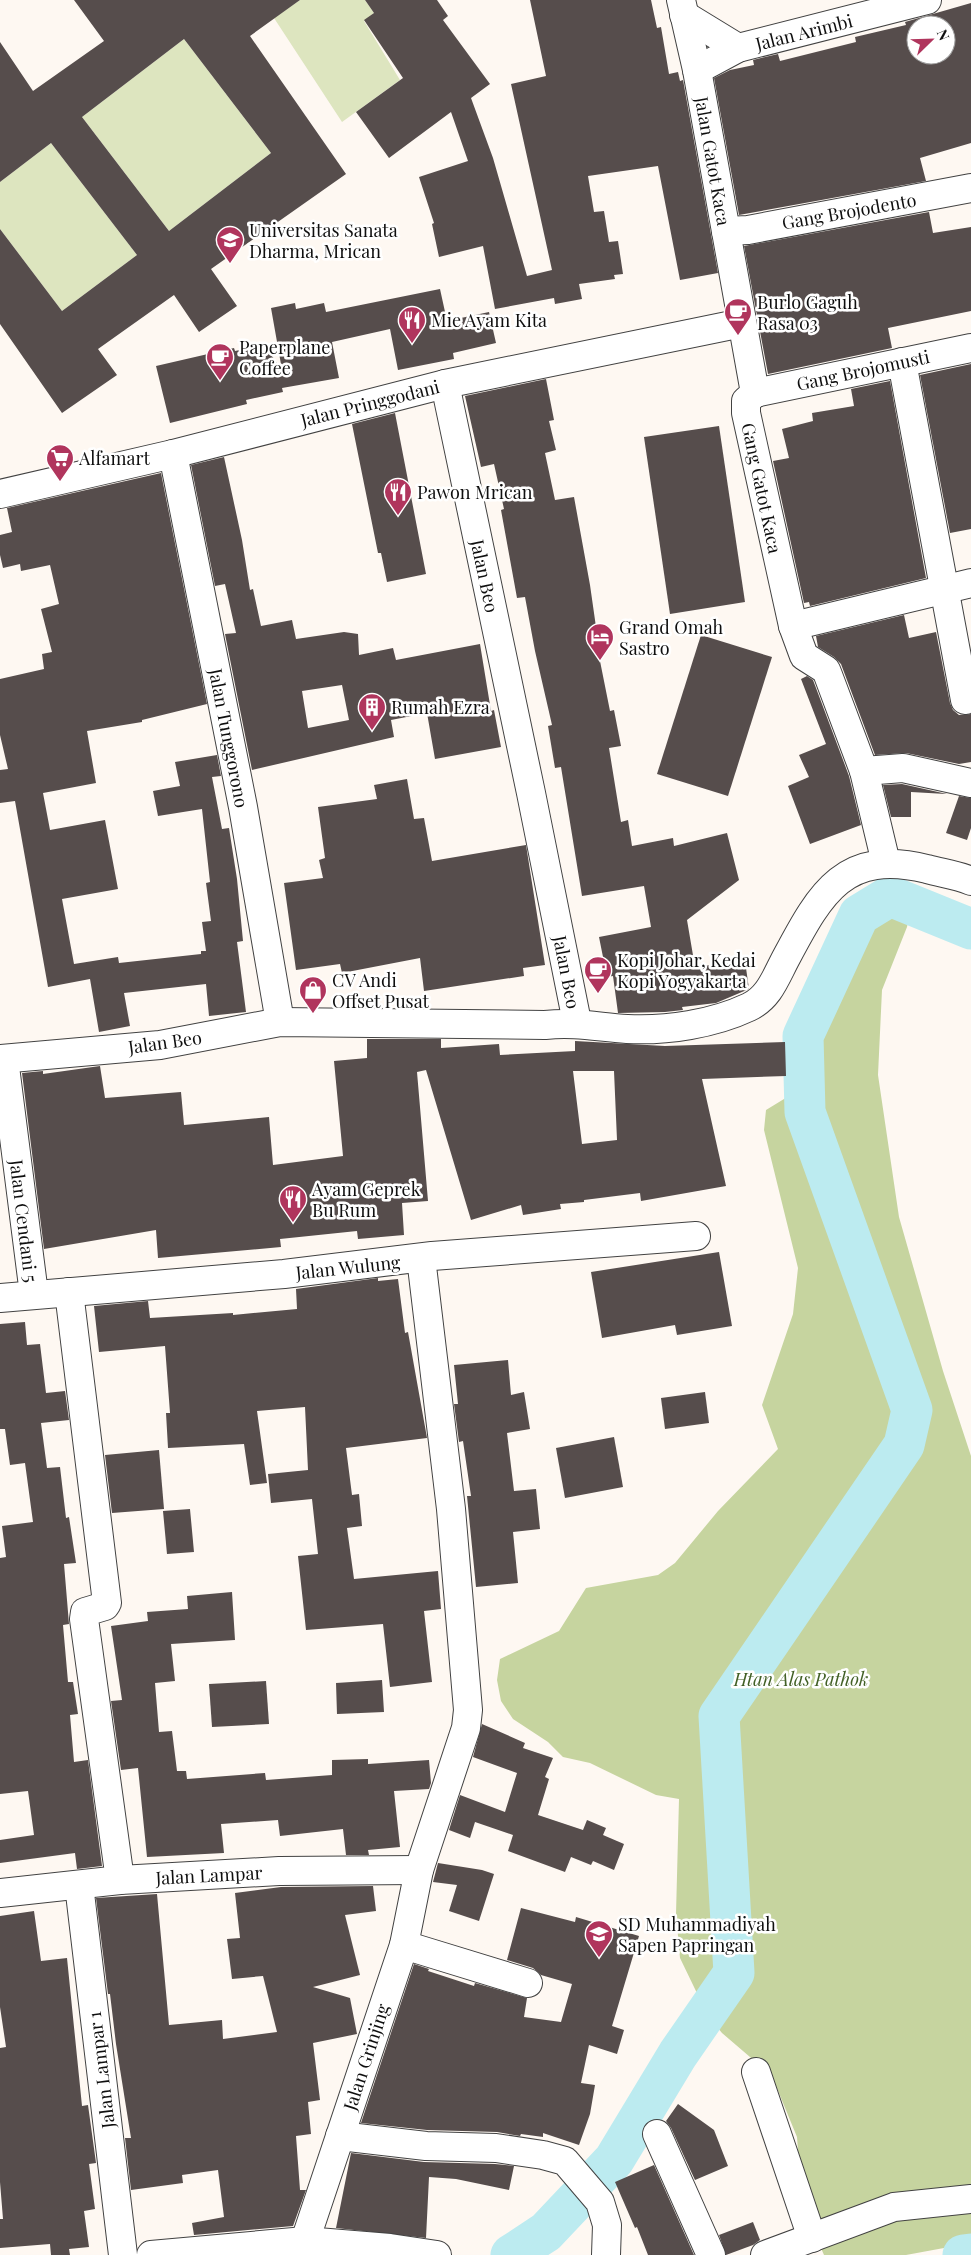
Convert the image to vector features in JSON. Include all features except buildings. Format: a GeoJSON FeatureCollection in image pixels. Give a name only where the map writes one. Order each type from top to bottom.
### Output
{"type":"FeatureCollection","features":[{"type":"Feature","properties":{"kind":"street","name":"Jalan Arimbi"},"geometry":{"type":"LineString","coordinates":[[697,70],[738,48],[928,0]]}},
{"type":"Feature","properties":{"kind":"street","name":"Jalan Arimbi"},"geometry":{"type":"LineString","coordinates":[[682,8],[738,48]]}},
{"type":"Feature","properties":{"kind":"street","name":"Jalan Gatot Kaca"},"geometry":{"type":"LineString","coordinates":[[682,8],[697,70],[742,323]]}},
{"type":"Feature","properties":{"kind":"street","name":"Gang Brojodento"},"geometry":{"type":"LineString","coordinates":[[726,231],[757,228],[971,188]]}},
{"type":"Feature","properties":{"kind":"street","name":"Jalan Pringgodani"},"geometry":{"type":"LineString","coordinates":[[0,494],[173,454],[445,384],[742,323]]}},
{"type":"Feature","properties":{"kind":"street","name":"Gang Gatot Kaca"},"geometry":{"type":"LineString","coordinates":[[742,323],[754,393],[746,401],[746,413],[793,626],[804,656],[826,670],[828,675],[864,772],[886,863]]}},
{"type":"Feature","properties":{"kind":"street","name":"Gang Brojomusti"},"geometry":{"type":"LineString","coordinates":[[754,393],[971,348]]}},
{"type":"Feature","properties":{"kind":"street"},"geometry":{"type":"LineString","coordinates":[[902,362],[965,700]]}},
{"type":"Feature","properties":{"kind":"street","name":"Jalan Beo"},"geometry":{"type":"LineString","coordinates":[[2,1059],[160,1045],[280,1022],[535,1025],[577,1022],[445,384]]}},
{"type":"Feature","properties":{"kind":"street","name":"Jalan Tunggorono"},"geometry":{"type":"LineString","coordinates":[[173,454],[243,807],[280,1022]]}},
{"type":"Feature","properties":{"kind":"street"},"geometry":{"type":"LineString","coordinates":[[793,626],[971,583]]}},
{"type":"Feature","properties":{"kind":"street"},"geometry":{"type":"LineString","coordinates":[[864,772],[903,768],[971,783]]}},
{"type":"Feature","properties":{"kind":"street"},"geometry":{"type":"LineString","coordinates":[[577,1022],[627,1029],[668,1028],[724,1016],[763,999],[768,994],[821,897],[850,873],[886,863],[903,864],[971,881]]}},
{"type":"Feature","properties":{"kind":"street","name":"Jalan Cendani 5"},"geometry":{"type":"LineString","coordinates":[[2,1059],[34,1294]]}},
{"type":"Feature","properties":{"kind":"street","name":"Jalan Wulung"},"geometry":{"type":"LineString","coordinates":[[0,1298],[284,1274],[421,1258],[696,1236]]}},
{"type":"Feature","properties":{"kind":"street","name":"Jalan Grinjing"},"geometry":{"type":"LineString","coordinates":[[305,2241],[404,1945],[419,1870],[466,1728],[468,1710],[451,1509],[421,1258]]}},
{"type":"Feature","properties":{"kind":"street"},"geometry":{"type":"LineString","coordinates":[[69,1292],[107,1604],[85,1612],[84,1619],[120,1880]]}},
{"type":"Feature","properties":{"kind":"street","name":"Jalan Lampar"},"geometry":{"type":"LineString","coordinates":[[0,1893],[79,1886],[120,1880],[279,1871],[419,1870]]}},
{"type":"Feature","properties":{"kind":"street","name":"Jalan Lampar 1"},"geometry":{"type":"LineString","coordinates":[[79,1886],[123,2255]]}},
{"type":"Feature","properties":{"kind":"street"},"geometry":{"type":"LineString","coordinates":[[404,1945],[528,1983]]}},
{"type":"Feature","properties":{"kind":"street"},"geometry":{"type":"LineString","coordinates":[[756,2072],[812,2238]]}},
{"type":"Feature","properties":{"kind":"street"},"geometry":{"type":"LineString","coordinates":[[657,2134],[711,2255]]}},
{"type":"Feature","properties":{"kind":"street"},"geometry":{"type":"LineString","coordinates":[[340,2136],[426,2146],[496,2148],[543,2155],[565,2161],[600,2202],[606,2225],[606,2255]]}},
{"type":"Feature","properties":{"kind":"street"},"geometry":{"type":"LineString","coordinates":[[765,2255],[894,2207],[971,2199]]}},
{"type":"Feature","properties":{"kind":"street"},"geometry":{"type":"LineString","coordinates":[[151,2255],[305,2241],[390,2248],[437,2255]]}},
{"type":"Feature","properties":{"kind":"green space"},"geometry":{"type":"Polygon","coordinates":[[[300,0],[365,0],[374,13],[364,21],[400,80],[342,122],[274,18],[300,0]]]}},
{"type":"Feature","properties":{"kind":"green space"},"geometry":{"type":"Polygon","coordinates":[[[184,39],[271,153],[169,231],[82,117],[184,39]]]}},
{"type":"Feature","properties":{"kind":"green space"},"geometry":{"type":"Polygon","coordinates":[[[51,143],[137,255],[62,311],[0,229],[0,182],[51,143]]]}},
{"type":"Feature","properties":{"kind":"green space","name":"Htan Alas Pathok"},"geometry":{"type":"Polygon","coordinates":[[[907,881],[911,905],[907,927],[882,990],[878,1075],[899,1217],[943,1371],[971,1456],[971,2243],[906,2255],[824,2255],[802,2205],[797,2137],[772,2076],[722,2033],[708,2016],[680,1958],[676,1914],[679,1799],[656,1795],[590,1763],[563,1757],[548,1742],[513,1719],[501,1701],[497,1680],[500,1659],[559,1631],[586,1588],[658,1575],[675,1563],[718,1511],[778,1449],[762,1405],[793,1314],[798,1268],[764,1130],[766,1110],[784,1099],[798,1084],[807,1014],[868,895],[886,882],[907,881]]]}},
{"type":"Feature","properties":{"kind":"waterway"},"geometry":{"type":"LineString","coordinates":[[511,2255],[546,2232],[614,2160],[678,2054],[734,1973],[719,1716],[904,1445],[912,1410],[805,1112],[803,1036],[859,915],[890,896],[971,929]]}},
{"type":"Feature","properties":{"kind":"waterway"},"geometry":{"type":"LineString","coordinates":[[963,2255],[971,2254]]}},
{"type":"Feature","properties":{"kind":"place","name":"Universitas Sanata Dharma, Mrican"},"geometry":{"type":"Point","coordinates":[230,264]}},
{"type":"Feature","properties":{"kind":"place","name":"Burlo Gaguh Rasa 03"},"geometry":{"type":"Point","coordinates":[738,336]}},
{"type":"Feature","properties":{"kind":"place","name":"Mie Ayam Kita"},"geometry":{"type":"Point","coordinates":[412,344]}},
{"type":"Feature","properties":{"kind":"place","name":"Paperplane Coffee"},"geometry":{"type":"Point","coordinates":[220,381]}},
{"type":"Feature","properties":{"kind":"place","name":"Alfamart"},"geometry":{"type":"Point","coordinates":[60,482]}},
{"type":"Feature","properties":{"kind":"place","name":"Pawon Mrican"},"geometry":{"type":"Point","coordinates":[398,516]}},
{"type":"Feature","properties":{"kind":"place","name":"Grand Omah Sastro"},"geometry":{"type":"Point","coordinates":[600,661]}},
{"type":"Feature","properties":{"kind":"place","name":"Rumah Ezra"},"geometry":{"type":"Point","coordinates":[372,731]}},
{"type":"Feature","properties":{"kind":"place","name":"Kopi Johar, Kedai Kopi Yogyakarta"},"geometry":{"type":"Point","coordinates":[598,994]}},
{"type":"Feature","properties":{"kind":"place","name":"CV Andi Offset Pusat"},"geometry":{"type":"Point","coordinates":[313,1014]}},
{"type":"Feature","properties":{"kind":"place","name":"Ayam Geprek Bu Rum"},"geometry":{"type":"Point","coordinates":[293,1223]}},
{"type":"Feature","properties":{"kind":"place","name":"SD Muhammadiyah Sapen Papringan"},"geometry":{"type":"Point","coordinates":[599,1958]}}]}
